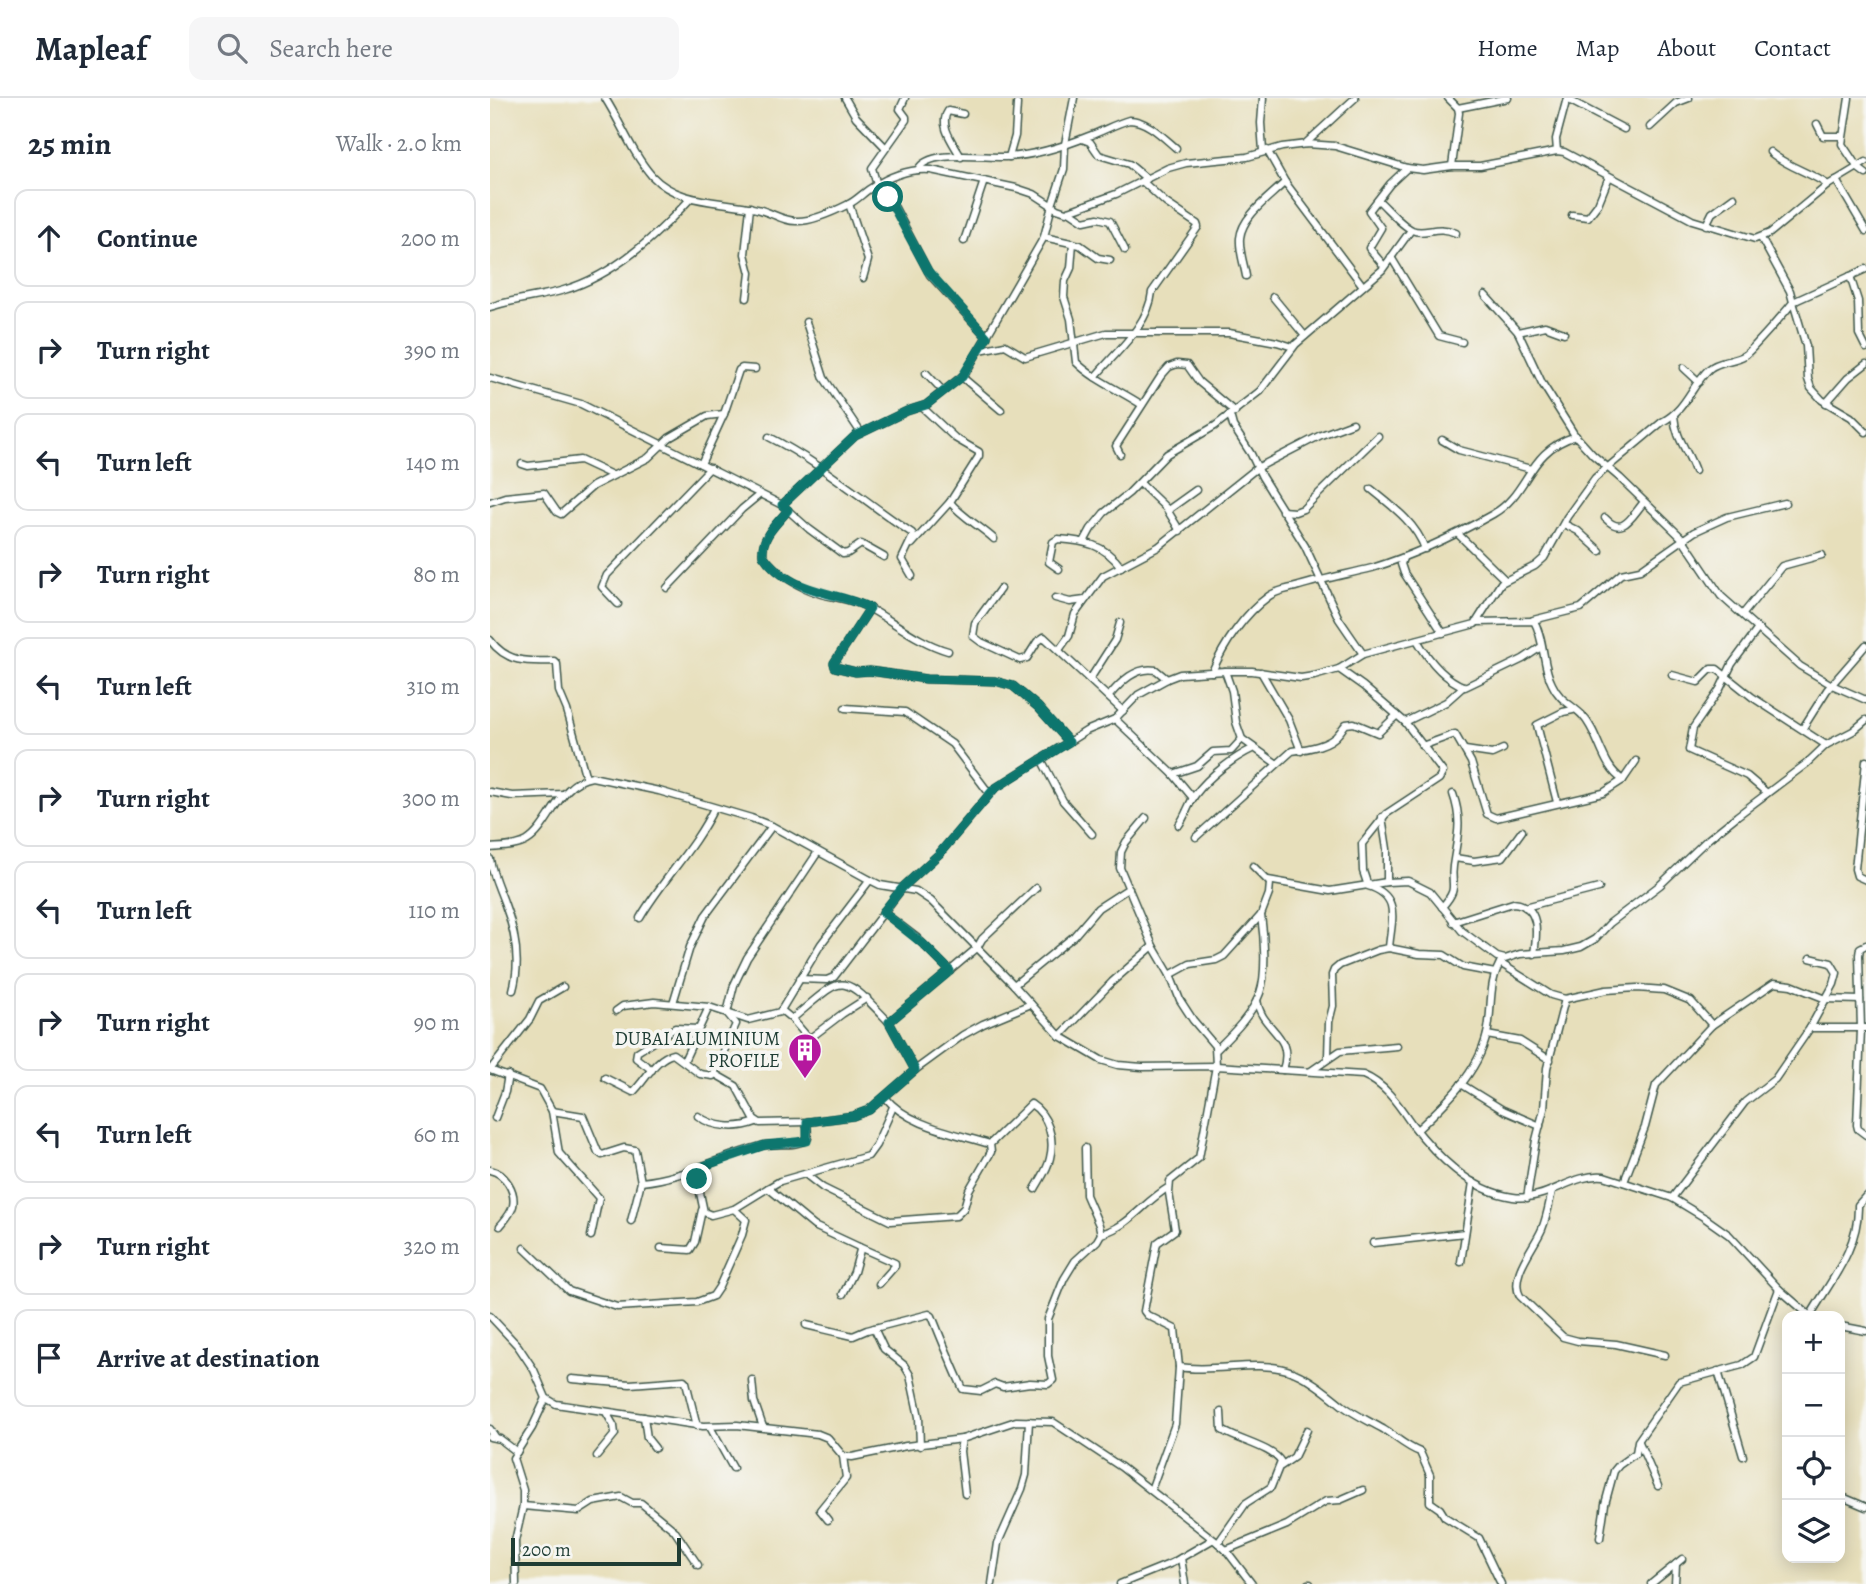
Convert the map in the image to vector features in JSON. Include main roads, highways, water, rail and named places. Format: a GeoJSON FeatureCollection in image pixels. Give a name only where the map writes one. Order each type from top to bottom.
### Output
{"type":"FeatureCollection","features":[{"type":"Feature","properties":{"kind":"place","name":"DUBAI ALUMINIUM PROFILE"},"geometry":{"type":"Point","coordinates":[805,1080]}}]}
